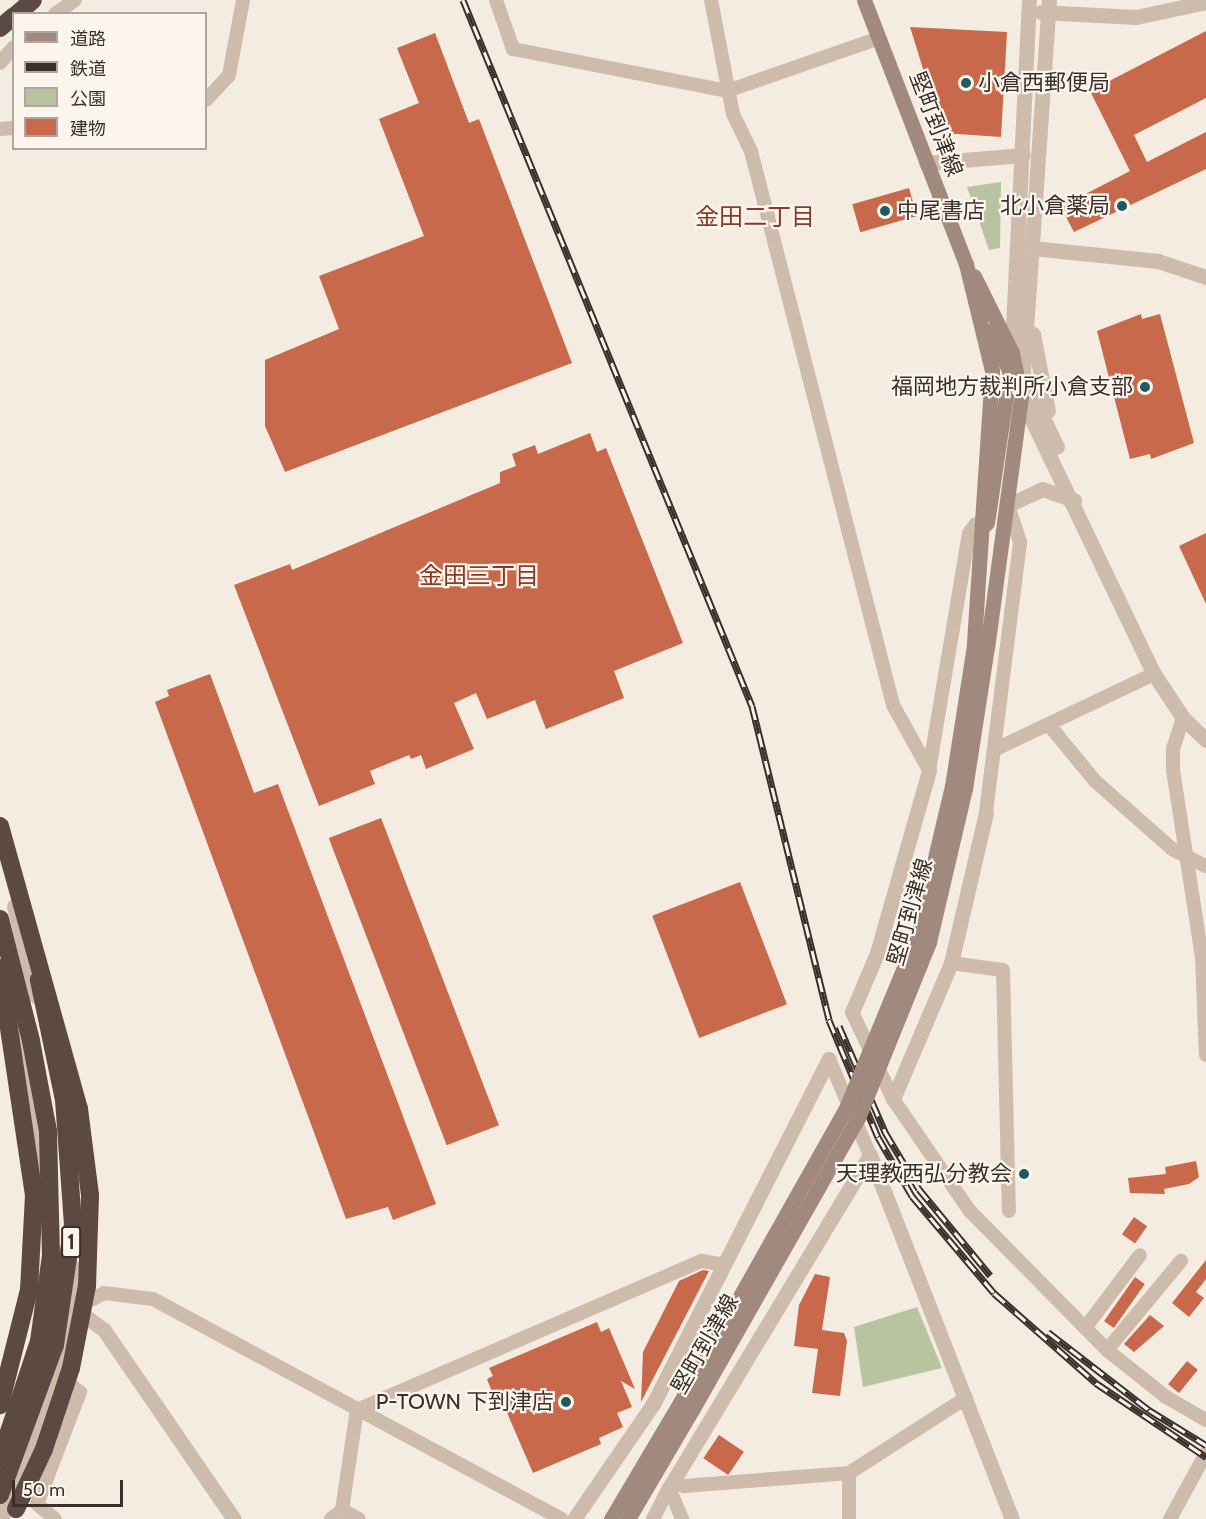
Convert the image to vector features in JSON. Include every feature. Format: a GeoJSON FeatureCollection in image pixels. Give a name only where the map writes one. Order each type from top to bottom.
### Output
{"type":"FeatureCollection","features":[{"type":"Feature","properties":{"kind":"highway"},"geometry":{"type":"LineString","coordinates":[[19,12],[33,0]]}},
{"type":"Feature","properties":{"kind":"highway"},"geometry":{"type":"LineString","coordinates":[[0,28],[12,18]]}},
{"type":"Feature","properties":{"kind":"highway","name":"1"},"geometry":{"type":"LineString","coordinates":[[0,826],[39,980],[64,1100],[73,1225],[55,1345],[0,1496]]}},
{"type":"Feature","properties":{"kind":"highway"},"geometry":{"type":"LineString","coordinates":[[0,919],[31,1041],[48,1131],[51,1256],[39,1341],[0,1459]]}},
{"type":"Feature","properties":{"kind":"highway"},"geometry":{"type":"LineString","coordinates":[[0,968],[23,1098],[34,1214],[29,1290],[0,1405]]}},
{"type":"Feature","properties":{"kind":"highway"},"geometry":{"type":"LineString","coordinates":[[9,1516],[44,1449],[71,1368],[90,1244],[79,1109],[39,980]]}},
{"type":"Feature","properties":{"kind":"main road","name":"堅町到津線"},"geometry":{"type":"LineString","coordinates":[[611,1519],[687,1405],[858,1118],[929,942],[965,789],[981,646],[986,526],[981,498],[994,391],[978,306],[966,264],[864,0]]}},
{"type":"Feature","properties":{"kind":"main road","name":"堅町到津線"},"geometry":{"type":"LineString","coordinates":[[966,264],[1008,324],[1012,353],[1028,399],[981,646]]}},
{"type":"Feature","properties":{"kind":"main road"},"geometry":{"type":"LineString","coordinates":[[978,306],[1008,324]]}},
{"type":"Feature","properties":{"kind":"main road"},"geometry":{"type":"LineString","coordinates":[[978,306],[1028,399],[1005,414]]}},
{"type":"Feature","properties":{"kind":"main road"},"geometry":{"type":"LineString","coordinates":[[986,526],[1005,414],[1016,374],[1012,353]]}},
{"type":"Feature","properties":{"kind":"main road","name":"堅町到津線"},"geometry":{"type":"LineString","coordinates":[[628,1519],[687,1405]]}},
{"type":"Feature","properties":{"kind":"street"},"geometry":{"type":"LineString","coordinates":[[58,12],[75,0]]}},
{"type":"Feature","properties":{"kind":"street"},"geometry":{"type":"LineString","coordinates":[[207,99],[229,75],[243,0]]}},
{"type":"Feature","properties":{"kind":"street"},"geometry":{"type":"LineString","coordinates":[[496,0],[513,49],[727,90],[879,38]]}},
{"type":"Feature","properties":{"kind":"street"},"geometry":{"type":"LineString","coordinates":[[711,0],[727,90],[751,151],[893,705],[929,770]]}},
{"type":"Feature","properties":{"kind":"street"},"geometry":{"type":"LineString","coordinates":[[1008,324],[1023,155],[1029,6],[1049,6],[1137,17],[1206,2]]}},
{"type":"Feature","properties":{"kind":"street"},"geometry":{"type":"LineString","coordinates":[[1016,374],[1029,294],[1049,6]]}},
{"type":"Feature","properties":{"kind":"street"},"geometry":{"type":"LineString","coordinates":[[0,63],[12,50]]}},
{"type":"Feature","properties":{"kind":"street"},"geometry":{"type":"LineString","coordinates":[[926,163],[1023,155]]}},
{"type":"Feature","properties":{"kind":"street"},"geometry":{"type":"LineString","coordinates":[[1032,248],[1158,261],[1206,277]]}},
{"type":"Feature","properties":{"kind":"street"},"geometry":{"type":"LineString","coordinates":[[1008,324],[1029,294]]}},
{"type":"Feature","properties":{"kind":"street"},"geometry":{"type":"LineString","coordinates":[[1029,294],[1036,357],[1057,447],[1074,500]]}},
{"type":"Feature","properties":{"kind":"street"},"geometry":{"type":"LineString","coordinates":[[1028,399],[1057,447]]}},
{"type":"Feature","properties":{"kind":"street"},"geometry":{"type":"LineString","coordinates":[[1028,399],[1154,674],[1183,718],[1206,740]]}},
{"type":"Feature","properties":{"kind":"street"},"geometry":{"type":"LineString","coordinates":[[893,1099],[951,963],[986,812],[996,749],[1020,542],[1008,505],[1042,489],[1074,500]]}},
{"type":"Feature","properties":{"kind":"street"},"geometry":{"type":"LineString","coordinates":[[986,526],[976,524],[969,533],[929,770],[877,953],[852,1012],[893,1099],[969,1210],[1107,1350],[1166,1397],[1206,1420]]}},
{"type":"Feature","properties":{"kind":"street"},"geometry":{"type":"LineString","coordinates":[[996,749],[1154,674]]}},
{"type":"Feature","properties":{"kind":"street"},"geometry":{"type":"LineString","coordinates":[[1183,718],[1173,748],[1173,770],[1189,860],[1202,957],[1206,1055]]}},
{"type":"Feature","properties":{"kind":"street"},"geometry":{"type":"LineString","coordinates":[[1049,724],[1095,782],[1189,860],[1206,866]]}},
{"type":"Feature","properties":{"kind":"street"},"geometry":{"type":"LineString","coordinates":[[0,850],[43,1027],[67,1166],[74,1308],[57,1374],[9,1516]]}},
{"type":"Feature","properties":{"kind":"street"},"geometry":{"type":"LineString","coordinates":[[0,958],[26,1062],[44,1173],[41,1291],[0,1434]]}},
{"type":"Feature","properties":{"kind":"street"},"geometry":{"type":"LineString","coordinates":[[951,963],[1003,970],[1009,1210]]}},
{"type":"Feature","properties":{"kind":"street"},"geometry":{"type":"LineString","coordinates":[[829,1059],[870,1155],[1012,1519]]}},
{"type":"Feature","properties":{"kind":"street"},"geometry":{"type":"LineString","coordinates":[[574,1519],[653,1404],[829,1059]]}},
{"type":"Feature","properties":{"kind":"street"},"geometry":{"type":"LineString","coordinates":[[652,1519],[870,1155]]}},
{"type":"Feature","properties":{"kind":"street"},"geometry":{"type":"LineString","coordinates":[[1085,1328],[1140,1256]]}},
{"type":"Feature","properties":{"kind":"street"},"geometry":{"type":"LineString","coordinates":[[357,1410],[702,1261],[725,1265]]}},
{"type":"Feature","properties":{"kind":"street"},"geometry":{"type":"LineString","coordinates":[[1107,1350],[1181,1261]]}},
{"type":"Feature","properties":{"kind":"street"},"geometry":{"type":"LineString","coordinates":[[41,1291],[74,1308],[104,1330],[234,1519]]}},
{"type":"Feature","properties":{"kind":"street"},"geometry":{"type":"LineString","coordinates":[[74,1308],[104,1293],[153,1299],[562,1519]]}},
{"type":"Feature","properties":{"kind":"street"},"geometry":{"type":"LineString","coordinates":[[55,1519],[37,1504],[80,1392],[57,1374]]}},
{"type":"Feature","properties":{"kind":"street"},"geometry":{"type":"LineString","coordinates":[[671,1485],[684,1486],[849,1473],[966,1398]]}},
{"type":"Feature","properties":{"kind":"street"},"geometry":{"type":"LineString","coordinates":[[331,1519],[342,1510],[357,1410]]}},
{"type":"Feature","properties":{"kind":"street"},"geometry":{"type":"LineString","coordinates":[[1170,1519],[1206,1453]]}},
{"type":"Feature","properties":{"kind":"street"},"geometry":{"type":"LineString","coordinates":[[849,1473],[849,1519]]}},
{"type":"Feature","properties":{"kind":"street"},"geometry":{"type":"LineString","coordinates":[[671,1485],[682,1519]]}},
{"type":"Feature","properties":{"kind":"street"},"geometry":{"type":"LineString","coordinates":[[342,1510],[359,1519]]}},
{"type":"Feature","properties":{"kind":"green space"},"geometry":{"type":"Polygon","coordinates":[[[1001,182],[1000,248],[989,250],[967,187],[1001,182]]]}},
{"type":"Feature","properties":{"kind":"green space"},"geometry":{"type":"Polygon","coordinates":[[[917,1307],[942,1368],[863,1387],[854,1327],[917,1307]]]}},
{"type":"Feature","properties":{"kind":"building","name":"小倉西郵便局"},"geometry":{"type":"Polygon","coordinates":[[[910,27],[1007,32],[1001,137],[943,133],[910,27]]]}},
{"type":"Feature","properties":{"kind":"building"},"geometry":{"type":"Polygon","coordinates":[[[1206,31],[1206,98],[1134,135],[1147,162],[1206,132],[1206,169],[1074,232],[1058,202],[1069,196],[1072,201],[1130,171],[1090,91],[1206,31]]]}},
{"type":"Feature","properties":{"kind":"building"},"geometry":{"type":"Polygon","coordinates":[[[435,33],[469,123],[479,119],[572,363],[285,472],[265,426],[265,360],[339,329],[319,276],[424,236],[379,119],[419,103],[397,48],[435,33]]]}},
{"type":"Feature","properties":{"kind":"building","name":"中尾書店"},"geometry":{"type":"Polygon","coordinates":[[[909,188],[917,216],[860,232],[852,204],[909,188]]]}},
{"type":"Feature","properties":{"kind":"building","name":"福岡地方裁判所小倉支部"},"geometry":{"type":"Polygon","coordinates":[[[1141,314],[1142,319],[1160,314],[1194,443],[1151,459],[1150,454],[1130,459],[1097,331],[1141,314]]]}},
{"type":"Feature","properties":{"kind":"building"},"geometry":{"type":"Polygon","coordinates":[[[590,433],[597,452],[606,448],[683,643],[614,671],[624,698],[546,729],[535,700],[487,719],[476,693],[454,703],[474,749],[426,769],[421,755],[411,759],[409,755],[370,771],[375,784],[319,806],[234,585],[290,564],[292,570],[500,483],[500,472],[516,466],[512,454],[535,445],[538,454],[590,433]]]}},
{"type":"Feature","properties":{"kind":"building"},"geometry":{"type":"Polygon","coordinates":[[[1206,533],[1206,604],[1179,546],[1206,533]]]}},
{"type":"Feature","properties":{"kind":"building"},"geometry":{"type":"Polygon","coordinates":[[[210,674],[254,793],[278,784],[436,1204],[393,1220],[388,1207],[346,1219],[155,702],[169,696],[167,690],[210,674]]]}},
{"type":"Feature","properties":{"kind":"building"},"geometry":{"type":"Polygon","coordinates":[[[381,818],[499,1125],[447,1145],[329,838],[381,818]]]}},
{"type":"Feature","properties":{"kind":"building"},"geometry":{"type":"Polygon","coordinates":[[[740,882],[787,1004],[699,1038],[652,916],[740,882]]]}},
{"type":"Feature","properties":{"kind":"building"},"geometry":{"type":"Polygon","coordinates":[[[1196,1161],[1199,1177],[1189,1184],[1164,1189],[1165,1194],[1130,1193],[1128,1178],[1166,1174],[1165,1167],[1196,1161]]]}},
{"type":"Feature","properties":{"kind":"building"},"geometry":{"type":"Polygon","coordinates":[[[1134,1217],[1147,1226],[1135,1243],[1122,1234],[1134,1217]]]}},
{"type":"Feature","properties":{"kind":"building"},"geometry":{"type":"Polygon","coordinates":[[[1206,1260],[1206,1279],[1196,1292],[1204,1298],[1189,1317],[1172,1303],[1206,1260]]]}},
{"type":"Feature","properties":{"kind":"building"},"geometry":{"type":"Polygon","coordinates":[[[703,1270],[709,1271],[641,1402],[643,1352],[679,1281],[703,1270]]]}},
{"type":"Feature","properties":{"kind":"building"},"geometry":{"type":"Polygon","coordinates":[[[815,1274],[830,1277],[822,1330],[844,1333],[847,1341],[840,1396],[812,1393],[818,1349],[794,1346],[799,1305],[815,1274]]]}},
{"type":"Feature","properties":{"kind":"building"},"geometry":{"type":"Polygon","coordinates":[[[1135,1277],[1145,1284],[1114,1328],[1104,1321],[1135,1277]]]}},
{"type":"Feature","properties":{"kind":"building"},"geometry":{"type":"Polygon","coordinates":[[[1150,1315],[1164,1326],[1134,1352],[1124,1344],[1150,1315]]]}},
{"type":"Feature","properties":{"kind":"building","name":"P-TOWN 下到津店"},"geometry":{"type":"Polygon","coordinates":[[[597,1322],[601,1332],[609,1328],[635,1389],[621,1381],[632,1407],[617,1413],[623,1427],[599,1438],[601,1444],[533,1473],[499,1394],[494,1397],[487,1379],[493,1376],[489,1368],[597,1322]]]}},
{"type":"Feature","properties":{"kind":"building"},"geometry":{"type":"Polygon","coordinates":[[[1187,1361],[1198,1370],[1179,1393],[1168,1384],[1187,1361]]]}},
{"type":"Feature","properties":{"kind":"building"},"geometry":{"type":"Polygon","coordinates":[[[719,1435],[744,1452],[728,1475],[703,1458],[719,1435]]]}},
{"type":"Feature","properties":{"kind":"railway"},"geometry":{"type":"LineString","coordinates":[[463,0],[752,706],[829,1020],[878,1137],[912,1196],[994,1293],[1096,1383],[1206,1457]]}},
{"type":"Feature","properties":{"kind":"railway"},"geometry":{"type":"LineString","coordinates":[[839,1026],[885,1132],[919,1189],[990,1275]]}},
{"type":"Feature","properties":{"kind":"railway"},"geometry":{"type":"LineString","coordinates":[[1048,1332],[1149,1410],[1206,1445]]}},
{"type":"Feature","properties":{"kind":"place","name":"小倉西郵便局"},"geometry":{"type":"Point","coordinates":[966,83]}},
{"type":"Feature","properties":{"kind":"place","name":"北小倉薬局"},"geometry":{"type":"Point","coordinates":[1122,206]}},
{"type":"Feature","properties":{"kind":"place","name":"中尾書店"},"geometry":{"type":"Point","coordinates":[885,211]}},
{"type":"Feature","properties":{"kind":"place","name":"福岡地方裁判所小倉支部"},"geometry":{"type":"Point","coordinates":[1145,387]}},
{"type":"Feature","properties":{"kind":"place","name":"天理教西弘分教会"},"geometry":{"type":"Point","coordinates":[1024,1174]}},
{"type":"Feature","properties":{"kind":"place","name":"P-TOWN 下到津店"},"geometry":{"type":"Point","coordinates":[566,1402]}},
{"type":"Feature","properties":{"kind":"district","name":"金田二丁目"},"geometry":{"type":"Point","coordinates":[755,217]}},
{"type":"Feature","properties":{"kind":"district","name":"金田三丁目"},"geometry":{"type":"Point","coordinates":[479,576]}}]}
